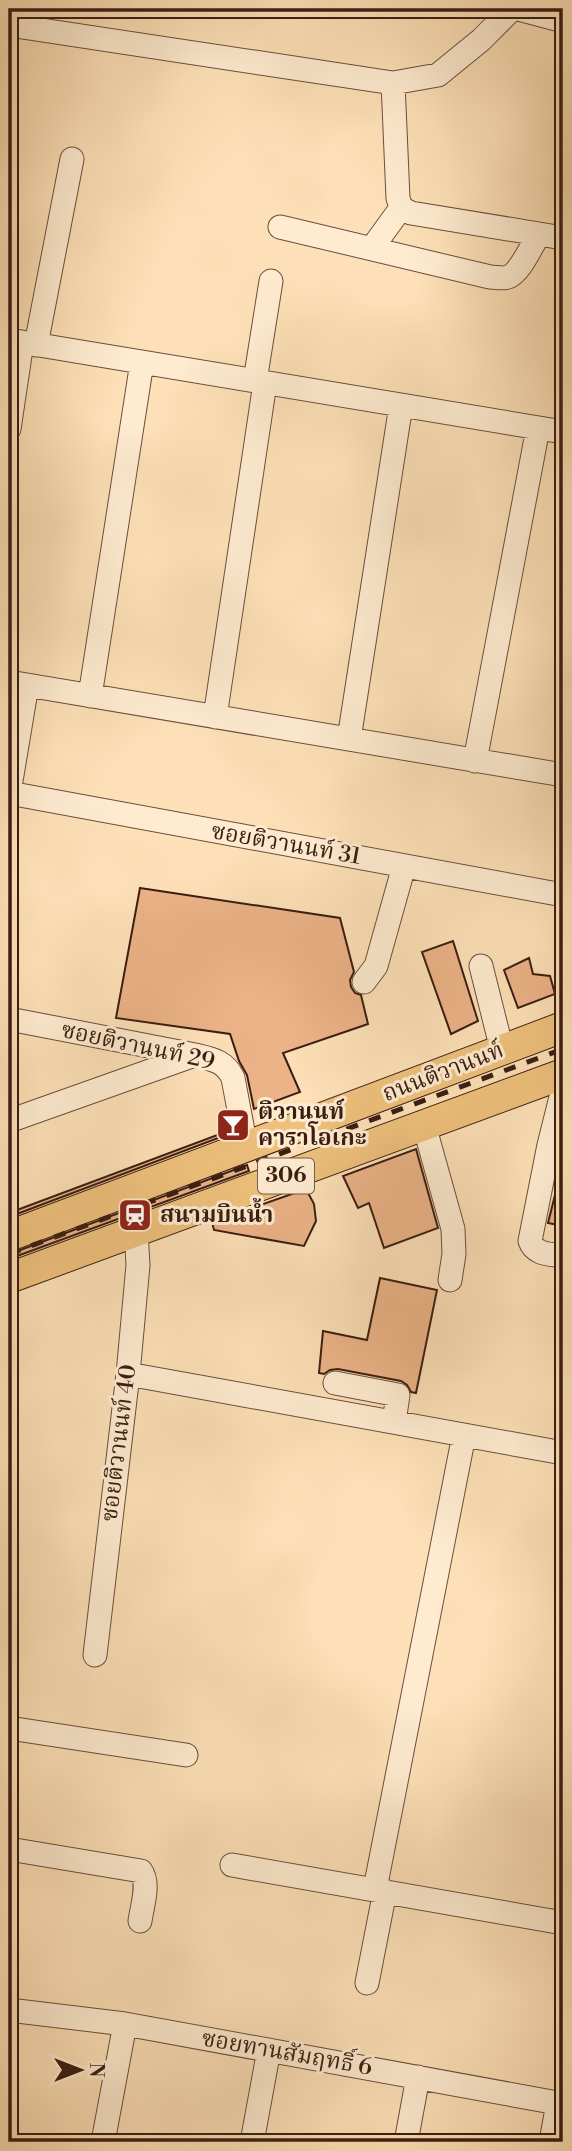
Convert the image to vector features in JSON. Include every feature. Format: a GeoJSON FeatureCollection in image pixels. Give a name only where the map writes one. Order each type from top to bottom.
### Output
{"type":"FeatureCollection","features":[{"type":"Feature","properties":{"kind":"main road","name":"ถนนติวานนท์"},"geometry":{"type":"LineString","coordinates":[[9,1236],[563,1027]]}},
{"type":"Feature","properties":{"kind":"main road","name":"ถนนติวานนท์"},"geometry":{"type":"LineString","coordinates":[[9,1278],[562,1074]]}},
{"type":"Feature","properties":{"kind":"street"},"geometry":{"type":"LineString","coordinates":[[9,25],[393,83],[438,75],[481,40],[512,9]]}},
{"type":"Feature","properties":{"kind":"street"},"geometry":{"type":"LineString","coordinates":[[518,9],[563,21]]}},
{"type":"Feature","properties":{"kind":"street"},"geometry":{"type":"LineString","coordinates":[[393,83],[398,198],[401,208],[411,213],[563,238]]}},
{"type":"Feature","properties":{"kind":"street"},"geometry":{"type":"LineString","coordinates":[[9,429],[23,342],[72,159]]}},
{"type":"Feature","properties":{"kind":"street"},"geometry":{"type":"LineString","coordinates":[[372,248],[401,208]]}},
{"type":"Feature","properties":{"kind":"street"},"geometry":{"type":"LineString","coordinates":[[280,227],[491,277],[505,278],[513,275],[538,234]]}},
{"type":"Feature","properties":{"kind":"street"},"geometry":{"type":"LineString","coordinates":[[215,717],[271,281]]}},
{"type":"Feature","properties":{"kind":"street"},"geometry":{"type":"LineString","coordinates":[[23,342],[563,432]]}},
{"type":"Feature","properties":{"kind":"street"},"geometry":{"type":"LineString","coordinates":[[90,696],[142,362]]}},
{"type":"Feature","properties":{"kind":"street"},"geometry":{"type":"LineString","coordinates":[[349,739],[401,405]]}},
{"type":"Feature","properties":{"kind":"street"},"geometry":{"type":"LineString","coordinates":[[475,761],[538,428]]}},
{"type":"Feature","properties":{"kind":"street"},"geometry":{"type":"LineString","coordinates":[[9,793],[18,684],[563,775]]}},
{"type":"Feature","properties":{"kind":"street","name":"ซอยติวานนท์ 31"},"geometry":{"type":"LineString","coordinates":[[9,793],[563,895]]}},
{"type":"Feature","properties":{"kind":"street"},"geometry":{"type":"LineString","coordinates":[[364,982],[376,966],[404,866]]}},
{"type":"Feature","properties":{"kind":"street"},"geometry":{"type":"LineString","coordinates":[[481,966],[502,1050]]}},
{"type":"Feature","properties":{"kind":"street","name":"ซอยติวานนท์ 29"},"geometry":{"type":"LineString","coordinates":[[9,1019],[221,1062],[229,1069],[233,1078],[246,1146]]}},
{"type":"Feature","properties":{"kind":"street"},"geometry":{"type":"LineString","coordinates":[[9,1121],[195,1055]]}},
{"type":"Feature","properties":{"kind":"street"},"geometry":{"type":"LineString","coordinates":[[562,1074],[562,1093],[530,1241],[532,1247],[539,1252],[563,1256]]}},
{"type":"Feature","properties":{"kind":"street"},"geometry":{"type":"LineString","coordinates":[[424,1125],[453,1228],[454,1254],[450,1280]]}},
{"type":"Feature","properties":{"kind":"street","name":"ซอยติวานนท์ 40"},"geometry":{"type":"LineString","coordinates":[[95,1655],[128,1374],[138,1265],[136,1231]]}},
{"type":"Feature","properties":{"kind":"street"},"geometry":{"type":"LineString","coordinates":[[128,1374],[563,1452]]}},
{"type":"Feature","properties":{"kind":"street"},"geometry":{"type":"LineString","coordinates":[[335,1383],[398,1395],[394,1422]]}},
{"type":"Feature","properties":{"kind":"street"},"geometry":{"type":"LineString","coordinates":[[367,1983],[380,1890],[464,1435]]}},
{"type":"Feature","properties":{"kind":"street"},"geometry":{"type":"LineString","coordinates":[[9,1728],[186,1755]]}},
{"type":"Feature","properties":{"kind":"street"},"geometry":{"type":"LineString","coordinates":[[9,1849],[141,1871],[145,1884],[140,1921]]}},
{"type":"Feature","properties":{"kind":"street"},"geometry":{"type":"LineString","coordinates":[[232,1865],[563,1923]]}},
{"type":"Feature","properties":{"kind":"street","name":"ซอยทานสัมฤทธิ์ 6"},"geometry":{"type":"LineString","coordinates":[[9,2010],[125,2024],[561,2103]]}},
{"type":"Feature","properties":{"kind":"street"},"geometry":{"type":"LineString","coordinates":[[103,2142],[125,2024]]}},
{"type":"Feature","properties":{"kind":"street"},"geometry":{"type":"LineString","coordinates":[[252,2142],[269,2050]]}},
{"type":"Feature","properties":{"kind":"street"},"geometry":{"type":"LineString","coordinates":[[406,2142],[418,2077]]}},
{"type":"Feature","properties":{"kind":"street"},"geometry":{"type":"LineString","coordinates":[[551,2142],[561,2103]]}},
{"type":"Feature","properties":{"kind":"building"},"geometry":{"type":"Polygon","coordinates":[[[140,888],[340,918],[354,972],[350,980],[351,987],[355,993],[361,995],[368,1024],[283,1053],[300,1092],[254,1109],[247,1075],[230,1034],[116,1018],[140,888]]]}},
{"type":"Feature","properties":{"kind":"building"},"geometry":{"type":"Polygon","coordinates":[[[453,941],[478,1021],[451,1034],[422,952],[453,941]]]}},
{"type":"Feature","properties":{"kind":"building"},"geometry":{"type":"Polygon","coordinates":[[[529,958],[533,974],[550,976],[555,994],[518,1008],[504,970],[529,958]]]}},
{"type":"Feature","properties":{"kind":"building"},"geometry":{"type":"Polygon","coordinates":[[[228,1131],[229,1134],[9,1217],[9,1213],[228,1131]]]}},
{"type":"Feature","properties":{"kind":"building"},"geometry":{"type":"Polygon","coordinates":[[[416,1149],[438,1228],[384,1248],[369,1203],[358,1208],[343,1176],[416,1149]]]}},
{"type":"Feature","properties":{"kind":"building"},"geometry":{"type":"Polygon","coordinates":[[[247,1165],[249,1171],[9,1259],[9,1253],[247,1165]]]}},
{"type":"Feature","properties":{"kind":"building"},"geometry":{"type":"Polygon","coordinates":[[[558,1183],[563,1184],[563,1226],[548,1223],[558,1183]]]}},
{"type":"Feature","properties":{"kind":"building"},"geometry":{"type":"Polygon","coordinates":[[[306,1189],[314,1204],[316,1221],[304,1246],[214,1230],[212,1222],[306,1189]]]}},
{"type":"Feature","properties":{"kind":"building"},"geometry":{"type":"Polygon","coordinates":[[[380,1278],[437,1290],[416,1393],[411,1392],[401,1381],[338,1369],[319,1373],[323,1331],[367,1340],[380,1278]]]}},
{"type":"Feature","properties":{"kind":"railway"},"geometry":{"type":"LineString","coordinates":[[9,1254],[563,1049]]}},
{"type":"Feature","properties":{"kind":"place","name":"ติวานนท์ คาราโอเกะ"},"geometry":{"type":"Point","coordinates":[233,1125]}},
{"type":"Feature","properties":{"kind":"place","name":"สนามบินน้ำ"},"geometry":{"type":"Point","coordinates":[135,1215]}}]}
